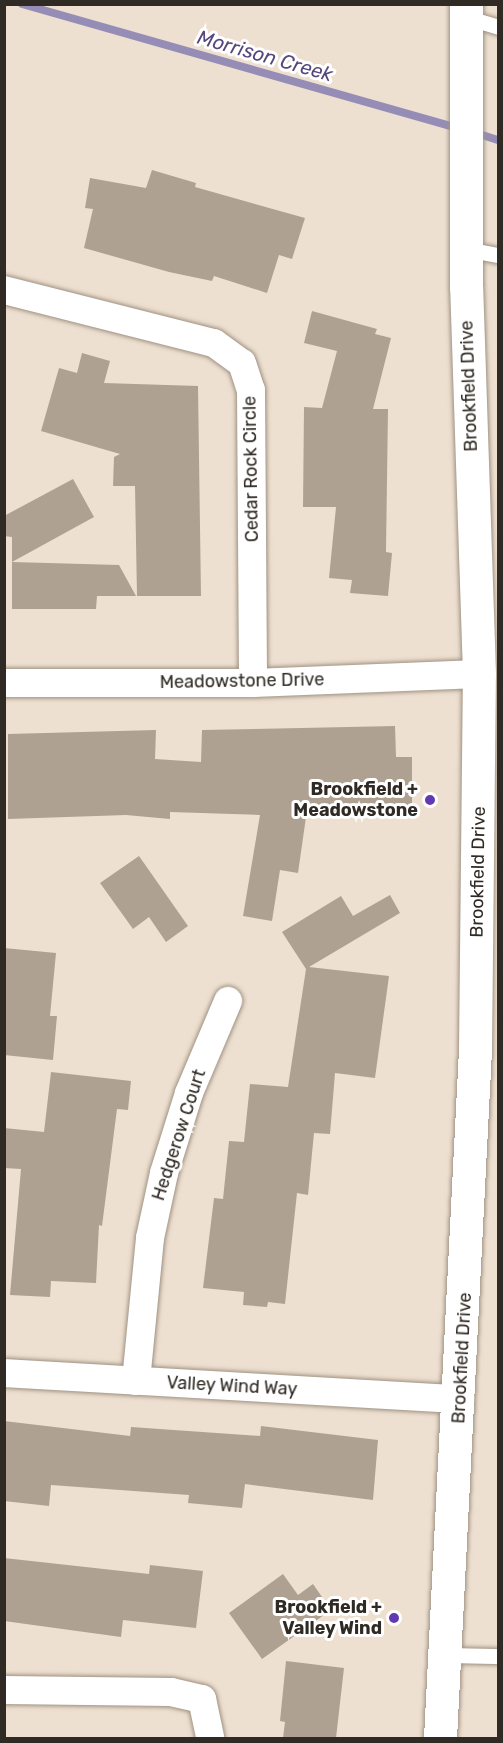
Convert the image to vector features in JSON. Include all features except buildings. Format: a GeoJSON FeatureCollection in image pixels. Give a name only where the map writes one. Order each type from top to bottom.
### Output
{"type":"FeatureCollection","features":[{"type":"Feature","properties":{"kind":"street","name":"Brookfield Drive"},"geometry":{"type":"LineString","coordinates":[[440,1738],[460,1399],[475,1060],[479,674],[467,235],[466,11]]}},
{"type":"Feature","properties":{"kind":"street","name":"Cedar Rock Circle"},"geometry":{"type":"LineString","coordinates":[[4,291],[214,343],[242,363],[251,390],[252,682]]}},
{"type":"Feature","properties":{"kind":"street","name":"Meadowstone Drive"},"geometry":{"type":"LineString","coordinates":[[4,683],[252,682],[479,674]]}},
{"type":"Feature","properties":{"kind":"street","name":"Hedgerow Court"},"geometry":{"type":"LineString","coordinates":[[136,1381],[150,1238],[164,1173],[189,1093],[228,1002]]}},
{"type":"Feature","properties":{"kind":"street","name":"Valley Wind Way"},"geometry":{"type":"LineString","coordinates":[[4,1373],[460,1399]]}},
{"type":"Feature","properties":{"kind":"street"},"geometry":{"type":"LineString","coordinates":[[4,1690],[171,1692],[202,1699],[210,1738]]}},
{"type":"Feature","properties":{"kind":"lane"},"geometry":{"type":"LineString","coordinates":[[466,11],[498,27]]}},
{"type":"Feature","properties":{"kind":"lane"},"geometry":{"type":"LineString","coordinates":[[467,235],[498,255]]}},
{"type":"Feature","properties":{"kind":"lane"},"geometry":{"type":"LineString","coordinates":[[444,1655],[498,1656]]}},
{"type":"Feature","properties":{"kind":"waterway","name":"Morrison Creek"},"geometry":{"type":"LineString","coordinates":[[22,4],[461,129]]}},
{"type":"Feature","properties":{"kind":"waterway","name":"Morrison Creek"},"geometry":{"type":"LineString","coordinates":[[473,132],[498,140]]}},
{"type":"Feature","properties":{"kind":"place","name":"Brookfield + Meadowstone"},"geometry":{"type":"Point","coordinates":[430,800]}},
{"type":"Feature","properties":{"kind":"place","name":"Brookfield + Valley Wind"},"geometry":{"type":"Point","coordinates":[394,1618]}}]}
